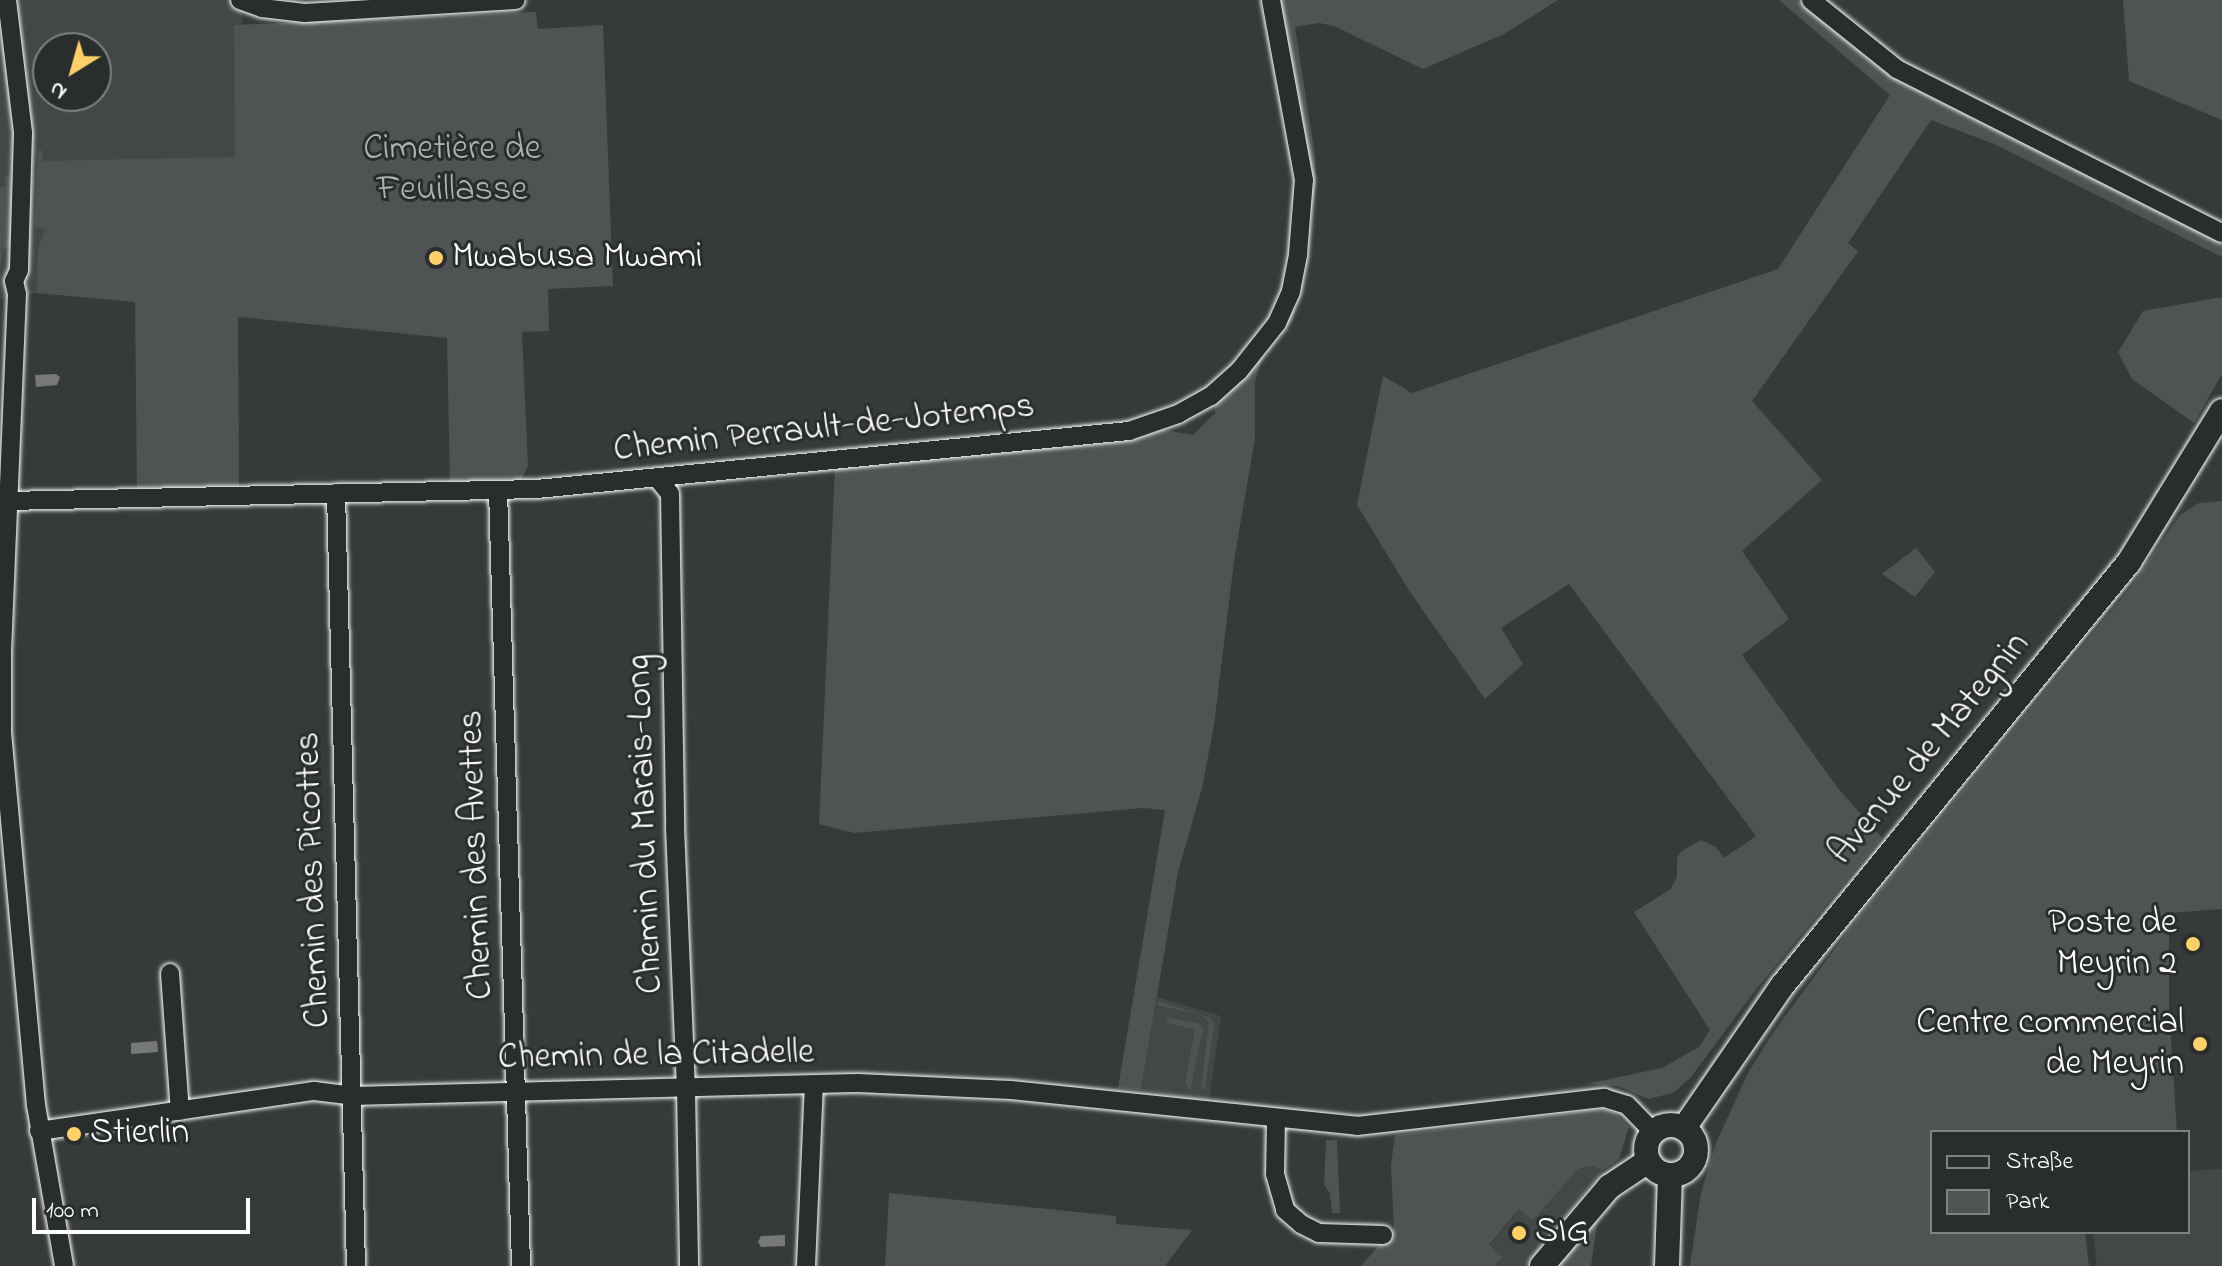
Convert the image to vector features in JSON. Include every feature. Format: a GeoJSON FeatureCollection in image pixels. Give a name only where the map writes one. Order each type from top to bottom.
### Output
{"type":"FeatureCollection","features":[{"type":"Feature","properties":{"kind":"main road","name":"Avenue de Mategnin"},"geometry":{"type":"LineString","coordinates":[[1684,1128],[1782,986],[2129,562],[2222,411]]}},
{"type":"Feature","properties":{"kind":"main road"},"geometry":{"type":"LineString","coordinates":[[1668,1124],[1684,1128],[1696,1144],[1695,1159],[1685,1171],[1670,1175],[1656,1170],[1648,1161],[1646,1143],[1653,1132],[1668,1124]]}},
{"type":"Feature","properties":{"kind":"main road"},"geometry":{"type":"LineString","coordinates":[[1542,1266],[1616,1179],[1648,1161]]}},
{"type":"Feature","properties":{"kind":"main road"},"geometry":{"type":"LineString","coordinates":[[1667,1266],[1670,1175]]}},
{"type":"Feature","properties":{"kind":"street"},"geometry":{"type":"LineString","coordinates":[[7,0],[23,117],[19,270],[7,285],[15,371],[2,732],[39,1131],[64,1266]]}},
{"type":"Feature","properties":{"kind":"street"},"geometry":{"type":"LineString","coordinates":[[240,0],[262,8],[305,13],[516,0]]}},
{"type":"Feature","properties":{"kind":"street","name":"Chemin Perrault-de-Jotemps"},"geometry":{"type":"LineString","coordinates":[[8,501],[498,490],[658,479],[1129,431],[1178,414],[1211,396],[1246,364],[1277,323],[1291,291],[1298,254],[1304,180],[1271,0]]}},
{"type":"Feature","properties":{"kind":"street"},"geometry":{"type":"LineString","coordinates":[[1811,0],[1897,69],[2222,233]]}},
{"type":"Feature","properties":{"kind":"street","name":"Chemin du Marais-Long"},"geometry":{"type":"LineString","coordinates":[[658,479],[670,494],[675,829],[686,1088],[689,1266]]}},
{"type":"Feature","properties":{"kind":"street","name":"Chemin des Avettes"},"geometry":{"type":"LineString","coordinates":[[498,490],[521,1266]]}},
{"type":"Feature","properties":{"kind":"street","name":"Chemin des Picottes"},"geometry":{"type":"LineString","coordinates":[[336,493],[356,1266]]}},
{"type":"Feature","properties":{"kind":"street"},"geometry":{"type":"LineString","coordinates":[[170,973],[180,1111]]}},
{"type":"Feature","properties":{"kind":"street"},"geometry":{"type":"LineString","coordinates":[[806,1266],[814,1085]]}},
{"type":"Feature","properties":{"kind":"street","name":"Chemin de la Citadelle"},"geometry":{"type":"LineString","coordinates":[[39,1131],[314,1091],[352,1096],[814,1085],[974,1087],[1276,1119],[1371,1125],[1385,1120],[1463,1115],[1604,1098],[1627,1105],[1653,1132]]}},
{"type":"Feature","properties":{"kind":"street"},"geometry":{"type":"LineString","coordinates":[[1276,1119],[1275,1174],[1285,1210],[1301,1224],[1319,1233],[1383,1235]]}},
{"type":"Feature","properties":{"kind":"shaded area"},"geometry":{"type":"Polygon","coordinates":[[[0,0],[243,0],[235,157],[50,220],[38,250],[36,293],[0,300],[0,0]]]}},
{"type":"Feature","properties":{"kind":"shaded area"},"geometry":{"type":"Polygon","coordinates":[[[56,374],[60,377],[57,385],[36,387],[35,375],[56,374]]]}},
{"type":"Feature","properties":{"kind":"shaded area"},"geometry":{"type":"Polygon","coordinates":[[[1157,997],[1221,1016],[1209,1100],[1141,1090],[1157,997]]]}},
{"type":"Feature","properties":{"kind":"shaded area"},"geometry":{"type":"Polygon","coordinates":[[[157,1041],[158,1052],[131,1054],[131,1043],[157,1041]]]}},
{"type":"Feature","properties":{"kind":"shaded area"},"geometry":{"type":"Polygon","coordinates":[[[1592,1166],[1603,1170],[1526,1266],[1494,1266],[1501,1257],[1489,1246],[1520,1209],[1533,1219],[1578,1169],[1592,1166]]]}},
{"type":"Feature","properties":{"kind":"shaded area"},"geometry":{"type":"Polygon","coordinates":[[[2222,1169],[2222,1266],[2097,1266],[2093,1234],[2190,1234],[2190,1171],[2222,1169]]]}},
{"type":"Feature","properties":{"kind":"shaded area"},"geometry":{"type":"Polygon","coordinates":[[[785,1235],[785,1246],[761,1247],[758,1242],[761,1236],[785,1235]]]}},
{"type":"Feature","properties":{"kind":"green space"},"geometry":{"type":"Polygon","coordinates":[[[1278,0],[1558,0],[1504,34],[1423,69],[1334,26],[1319,23],[1295,27],[1315,156],[1316,186],[1303,253],[1278,0]]]}},
{"type":"Feature","properties":{"kind":"green space"},"geometry":{"type":"Polygon","coordinates":[[[1779,0],[1797,0],[1875,64],[1900,80],[2222,244],[2222,257],[1994,144],[1931,120],[1848,243],[1858,251],[1752,401],[1822,480],[1742,551],[1789,619],[1742,655],[1837,787],[1882,838],[1757,988],[1691,1077],[1673,1093],[1648,1099],[1618,1086],[1586,1084],[1662,1068],[1699,1047],[1710,1030],[1634,912],[1671,889],[1677,877],[1677,857],[1682,851],[1701,840],[1716,847],[1724,858],[1756,836],[1569,584],[1501,628],[1523,664],[1485,699],[1410,592],[1357,505],[1383,376],[1412,393],[1778,269],[1890,95],[1779,0]]]}},
{"type":"Feature","properties":{"kind":"green space"},"geometry":{"type":"Polygon","coordinates":[[[2123,0],[2222,0],[2222,120],[2129,81],[2123,0]]]}},
{"type":"Feature","properties":{"kind":"green space","name":"Cimetière de Feuillasse"},"geometry":{"type":"Polygon","coordinates":[[[536,12],[538,29],[603,25],[613,286],[548,289],[549,331],[522,332],[528,466],[519,484],[450,485],[447,338],[238,317],[239,488],[137,490],[135,302],[36,293],[38,250],[45,229],[35,227],[38,151],[42,150],[43,161],[235,157],[234,25],[536,12]]]}},
{"type":"Feature","properties":{"kind":"green space"},"geometry":{"type":"Polygon","coordinates":[[[4,175],[12,178],[11,246],[3,250],[0,269],[0,188],[6,186],[4,175]]]}},
{"type":"Feature","properties":{"kind":"green space"},"geometry":{"type":"Polygon","coordinates":[[[1297,294],[1293,321],[1278,334],[1264,354],[1255,381],[1255,438],[1234,561],[1214,725],[1202,788],[1178,872],[1141,1090],[1118,1088],[1165,810],[1143,808],[854,833],[819,824],[835,468],[1131,441],[1163,430],[1193,435],[1215,413],[1215,404],[1227,396],[1297,294]]]}},
{"type":"Feature","properties":{"kind":"green space"},"geometry":{"type":"Polygon","coordinates":[[[2222,297],[2222,374],[2194,423],[2132,379],[2118,352],[2143,311],[2222,297]]]}},
{"type":"Feature","properties":{"kind":"green space"},"geometry":{"type":"Polygon","coordinates":[[[2222,501],[2222,909],[2169,913],[2169,1010],[2177,1130],[1930,1130],[1930,1234],[2085,1234],[2089,1266],[1690,1266],[1701,1193],[1716,1143],[1749,1071],[1775,1030],[1857,919],[2131,587],[2180,515],[2199,503],[2222,501]]]}},
{"type":"Feature","properties":{"kind":"green space"},"geometry":{"type":"Polygon","coordinates":[[[1916,548],[1935,572],[1915,597],[1882,574],[1916,548]]]}},
{"type":"Feature","properties":{"kind":"green space"},"geometry":{"type":"Polygon","coordinates":[[[1158,1001],[1211,1018],[1214,1025],[1205,1089],[1201,1089],[1209,1022],[1201,1015],[1157,1005],[1158,1001]]]}},
{"type":"Feature","properties":{"kind":"green space"},"geometry":{"type":"Polygon","coordinates":[[[1168,1017],[1200,1024],[1203,1028],[1190,1091],[1185,1083],[1195,1029],[1166,1023],[1168,1017]]]}},
{"type":"Feature","properties":{"kind":"green space"},"geometry":{"type":"Polygon","coordinates":[[[1602,1109],[1615,1113],[1629,1127],[1619,1159],[1603,1170],[1592,1166],[1578,1169],[1533,1220],[1519,1209],[1489,1245],[1502,1257],[1494,1266],[1361,1266],[1394,1228],[1391,1166],[1395,1135],[1602,1109]]]}},
{"type":"Feature","properties":{"kind":"green space"},"geometry":{"type":"Polygon","coordinates":[[[1326,1140],[1337,1140],[1340,1213],[1332,1213],[1330,1193],[1324,1185],[1326,1140]]]}},
{"type":"Feature","properties":{"kind":"green space"},"geometry":{"type":"Polygon","coordinates":[[[889,1193],[1116,1216],[1116,1224],[1192,1230],[1165,1266],[885,1266],[889,1193]]]}},
{"type":"Feature","properties":{"kind":"green space"},"geometry":{"type":"Polygon","coordinates":[[[1598,1217],[1591,1266],[1557,1266],[1598,1217]]]}},
{"type":"Feature","properties":{"kind":"place","name":"Mwabusa Mwami"},"geometry":{"type":"Point","coordinates":[436,258]}},
{"type":"Feature","properties":{"kind":"place","name":"Poste de Meyrin 2"},"geometry":{"type":"Point","coordinates":[2193,944]}},
{"type":"Feature","properties":{"kind":"place","name":"Centre commercial de Meyrin"},"geometry":{"type":"Point","coordinates":[2200,1044]}},
{"type":"Feature","properties":{"kind":"place","name":"Stierlin"},"geometry":{"type":"Point","coordinates":[74,1134]}},
{"type":"Feature","properties":{"kind":"place","name":"SIG"},"geometry":{"type":"Point","coordinates":[1519,1233]}}]}
